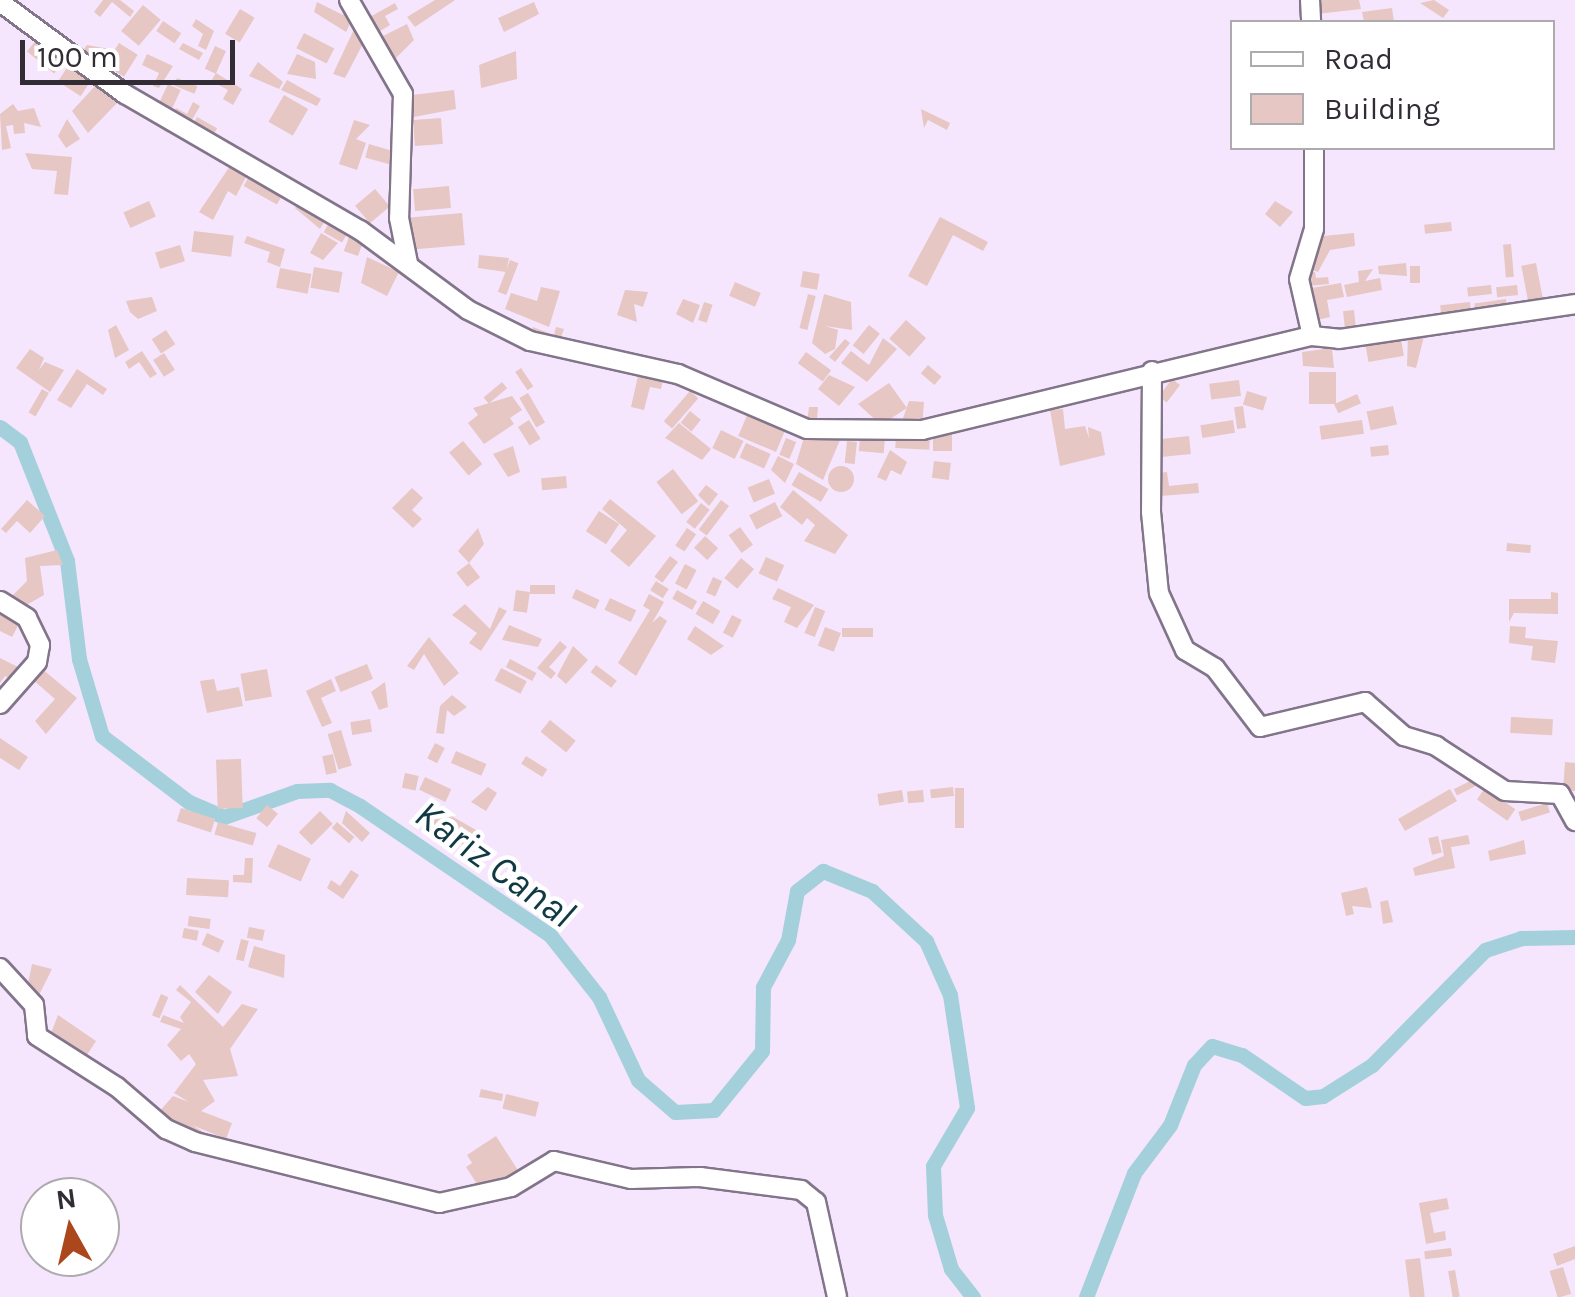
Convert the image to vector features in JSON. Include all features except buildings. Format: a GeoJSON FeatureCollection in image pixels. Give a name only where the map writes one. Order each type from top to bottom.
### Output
{"type":"FeatureCollection","features":[{"type":"Feature","properties":{"kind":"street"},"geometry":{"type":"LineString","coordinates":[[349,0],[402,94],[399,218],[408,263]]}},
{"type":"Feature","properties":{"kind":"street"},"geometry":{"type":"LineString","coordinates":[[0,2],[125,94],[280,180],[408,263],[468,310],[530,342],[678,374],[807,429],[922,430],[1152,371],[1312,336],[1339,339],[1575,304]]}},
{"type":"Feature","properties":{"kind":"street"},"geometry":{"type":"LineString","coordinates":[[1312,336],[1299,279],[1314,229],[1314,150]]}},
{"type":"Feature","properties":{"kind":"street"},"geometry":{"type":"LineString","coordinates":[[1152,371],[1150,512],[1159,594],[1185,650],[1215,668],[1260,726],[1365,702],[1404,736],[1436,746],[1505,791],[1560,794],[1575,821]]}},
{"type":"Feature","properties":{"kind":"street"},"geometry":{"type":"LineString","coordinates":[[0,601],[28,618],[40,645],[37,662],[0,704]]}},
{"type":"Feature","properties":{"kind":"street"},"geometry":{"type":"LineString","coordinates":[[0,968],[34,1005],[37,1036],[166,1130],[195,1142],[440,1204],[511,1187],[554,1161],[631,1179],[700,1178],[801,1190],[816,1202],[837,1297]]}},
{"type":"Feature","properties":{"kind":"waterway","name":"Kariz Canal"},"geometry":{"type":"LineString","coordinates":[[0,427],[20,442],[67,561],[79,659],[102,736],[189,802],[224,817],[297,791],[330,790],[360,806],[550,935],[599,997],[638,1080],[675,1112],[714,1110],[762,1051],[763,987],[788,940],[797,891],[823,871],[872,891],[926,941],[950,995],[967,1108],[933,1166],[935,1215],[951,1269],[973,1297]]}},
{"type":"Feature","properties":{"kind":"waterway","name":"Kariz Canal"},"geometry":{"type":"LineString","coordinates":[[1086,1297],[1134,1173],[1170,1125],[1194,1065],[1212,1046],[1242,1055],[1305,1098],[1323,1096],[1372,1065],[1485,950],[1521,938],[1575,937]]}}]}
